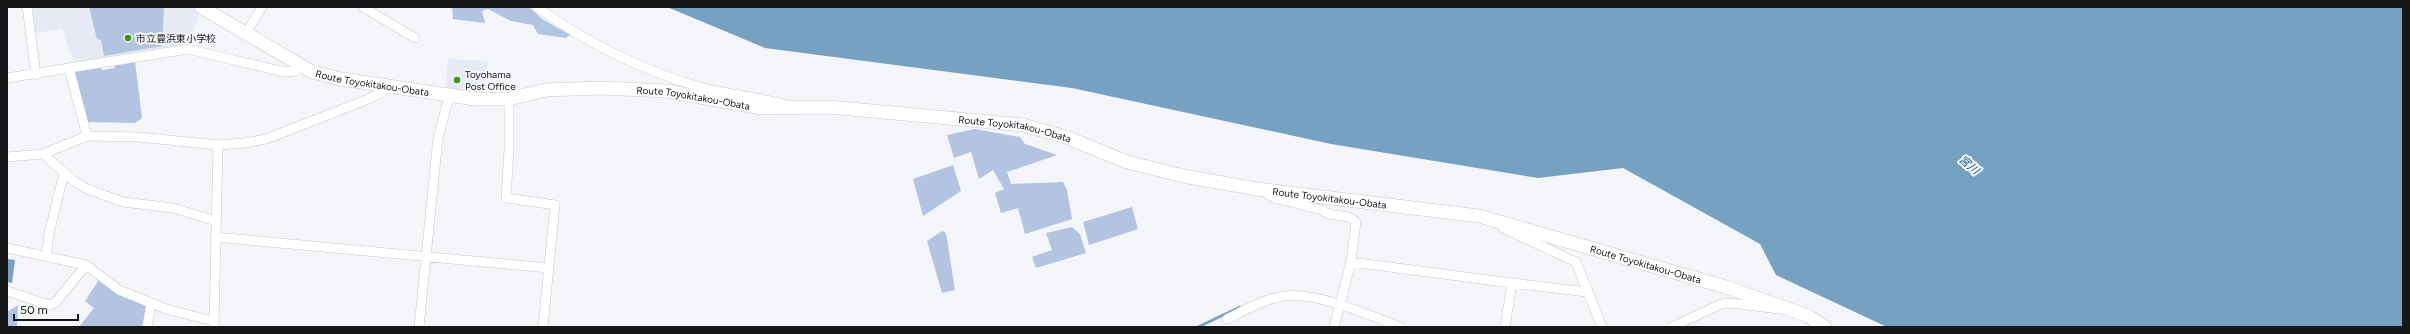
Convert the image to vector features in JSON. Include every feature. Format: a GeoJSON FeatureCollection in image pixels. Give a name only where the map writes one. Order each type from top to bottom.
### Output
{"type":"FeatureCollection","features":[{"type":"Feature","properties":{"kind":"main road","name":"Route Toyokitakou-Obata"},"geometry":{"type":"LineString","coordinates":[[201,7],[302,66],[324,76],[387,87],[475,99],[509,99],[546,90],[600,88],[666,92],[762,108],[829,106],[1023,125],[1066,137],[1127,162],[1183,176],[1258,189],[1480,216],[1698,279],[1808,316],[1825,327]]}},
{"type":"Feature","properties":{"kind":"street"},"geometry":{"type":"LineString","coordinates":[[27,7],[36,75]]}},
{"type":"Feature","properties":{"kind":"street"},"geometry":{"type":"LineString","coordinates":[[246,33],[262,7]]}},
{"type":"Feature","properties":{"kind":"street"},"geometry":{"type":"LineString","coordinates":[[363,7],[415,38]]}},
{"type":"Feature","properties":{"kind":"street"},"geometry":{"type":"LineString","coordinates":[[537,7],[583,38],[628,61],[700,87],[791,106]]}},
{"type":"Feature","properties":{"kind":"street"},"geometry":{"type":"LineString","coordinates":[[7,78],[36,75],[69,68],[188,49],[284,72],[296,70],[302,66]]}},
{"type":"Feature","properties":{"kind":"street"},"geometry":{"type":"LineString","coordinates":[[69,68],[87,136]]}},
{"type":"Feature","properties":{"kind":"street"},"geometry":{"type":"LineString","coordinates":[[7,157],[43,154],[87,136],[138,137],[218,145],[266,139],[366,100],[382,93],[387,87]]}},
{"type":"Feature","properties":{"kind":"street"},"geometry":{"type":"LineString","coordinates":[[419,327],[438,138],[450,96]]}},
{"type":"Feature","properties":{"kind":"street"},"geometry":{"type":"LineString","coordinates":[[509,99],[509,150],[506,198],[555,205],[543,327]]}},
{"type":"Feature","properties":{"kind":"street"},"geometry":{"type":"LineString","coordinates":[[7,248],[86,265],[119,290],[151,303],[213,324],[218,145]]}},
{"type":"Feature","properties":{"kind":"street"},"geometry":{"type":"LineString","coordinates":[[43,154],[64,173],[87,189],[123,202],[173,208],[216,221]]}},
{"type":"Feature","properties":{"kind":"street"},"geometry":{"type":"LineString","coordinates":[[46,256],[49,234],[64,173]]}},
{"type":"Feature","properties":{"kind":"street"},"geometry":{"type":"LineString","coordinates":[[1258,189],[1274,198],[1322,210],[1326,214],[1352,218],[1356,222],[1351,262],[1334,327]]}},
{"type":"Feature","properties":{"kind":"street"},"geometry":{"type":"LineString","coordinates":[[1480,216],[1576,262],[1602,327]]}},
{"type":"Feature","properties":{"kind":"street"},"geometry":{"type":"LineString","coordinates":[[215,237],[549,268]]}},
{"type":"Feature","properties":{"kind":"street"},"geometry":{"type":"LineString","coordinates":[[1351,262],[1588,292]]}},
{"type":"Feature","properties":{"kind":"street"},"geometry":{"type":"LineString","coordinates":[[7,291],[49,305],[54,303],[86,265]]}},
{"type":"Feature","properties":{"kind":"street"},"geometry":{"type":"LineString","coordinates":[[1505,327],[1512,283]]}},
{"type":"Feature","properties":{"kind":"street"},"geometry":{"type":"LineString","coordinates":[[1227,319],[1271,299],[1285,296],[1339,304],[1400,327]]}},
{"type":"Feature","properties":{"kind":"street"},"geometry":{"type":"LineString","coordinates":[[147,327],[151,303]]}},
{"type":"Feature","properties":{"kind":"street"},"geometry":{"type":"LineString","coordinates":[[1672,327],[1721,304],[1731,303],[1790,310]]}},
{"type":"Feature","properties":{"kind":"shaded area","name":"市立豊浜東小学校"},"geometry":{"type":"Polygon","coordinates":[[[31,7],[192,7],[200,11],[189,44],[74,62],[62,29],[34,33],[31,7]]]}},
{"type":"Feature","properties":{"kind":"shaded area"},"geometry":{"type":"Polygon","coordinates":[[[89,7],[164,7],[162,46],[104,56],[101,40],[97,39],[89,7]]]}},
{"type":"Feature","properties":{"kind":"shaded area"},"geometry":{"type":"Polygon","coordinates":[[[452,7],[529,7],[542,19],[570,35],[566,38],[538,34],[533,25],[511,21],[488,9],[482,11],[485,23],[453,19],[452,7]]]}},
{"type":"Feature","properties":{"kind":"shaded area"},"geometry":{"type":"Polygon","coordinates":[[[448,59],[488,61],[483,96],[445,92],[448,59]]]}},
{"type":"Feature","properties":{"kind":"shaded area"},"geometry":{"type":"Polygon","coordinates":[[[135,61],[142,118],[135,123],[85,122],[74,72],[101,67],[102,70],[115,68],[114,65],[135,61]]]}},
{"type":"Feature","properties":{"kind":"shaded area"},"geometry":{"type":"Polygon","coordinates":[[[975,129],[1020,137],[1025,144],[1057,155],[1007,172],[1011,184],[1063,182],[1067,190],[1072,219],[1025,234],[1018,208],[1001,213],[995,193],[1004,189],[993,170],[979,179],[971,152],[954,158],[947,135],[975,129]]]}},
{"type":"Feature","properties":{"kind":"shaded area"},"geometry":{"type":"Polygon","coordinates":[[[953,165],[961,191],[923,216],[913,179],[953,165]]]}},
{"type":"Feature","properties":{"kind":"shaded area"},"geometry":{"type":"Polygon","coordinates":[[[1132,207],[1138,229],[1089,245],[1083,222],[1132,207]]]}},
{"type":"Feature","properties":{"kind":"shaded area"},"geometry":{"type":"Polygon","coordinates":[[[1072,227],[1080,234],[1086,253],[1036,268],[1032,257],[1052,250],[1046,233],[1072,227]]]}},
{"type":"Feature","properties":{"kind":"shaded area"},"geometry":{"type":"Polygon","coordinates":[[[942,231],[946,233],[955,290],[942,293],[927,241],[942,231]]]}},
{"type":"Feature","properties":{"kind":"shaded area"},"geometry":{"type":"Polygon","coordinates":[[[100,278],[148,306],[143,327],[79,327],[94,308],[85,301],[100,278]]]}},
{"type":"Feature","properties":{"kind":"shaded area"},"geometry":{"type":"Polygon","coordinates":[[[18,305],[17,327],[7,327],[7,312],[18,305]]]}},
{"type":"Feature","properties":{"kind":"water","name":"宮川"},"geometry":{"type":"Polygon","coordinates":[[[667,7],[2403,7],[2403,327],[1887,327],[1776,275],[1760,244],[1623,168],[1538,178],[1331,144],[1072,88],[765,48],[667,7]]]}},
{"type":"Feature","properties":{"kind":"water"},"geometry":{"type":"Polygon","coordinates":[[[7,259],[15,260],[12,283],[7,282],[7,259]]]}},
{"type":"Feature","properties":{"kind":"waterway"},"geometry":{"type":"LineString","coordinates":[[1198,327],[1240,307]]}},
{"type":"Feature","properties":{"kind":"place","name":"市立豊浜東小学校"},"geometry":{"type":"Point","coordinates":[128,38]}},
{"type":"Feature","properties":{"kind":"place","name":"Toyohama Post Office"},"geometry":{"type":"Point","coordinates":[457,80]}}]}
